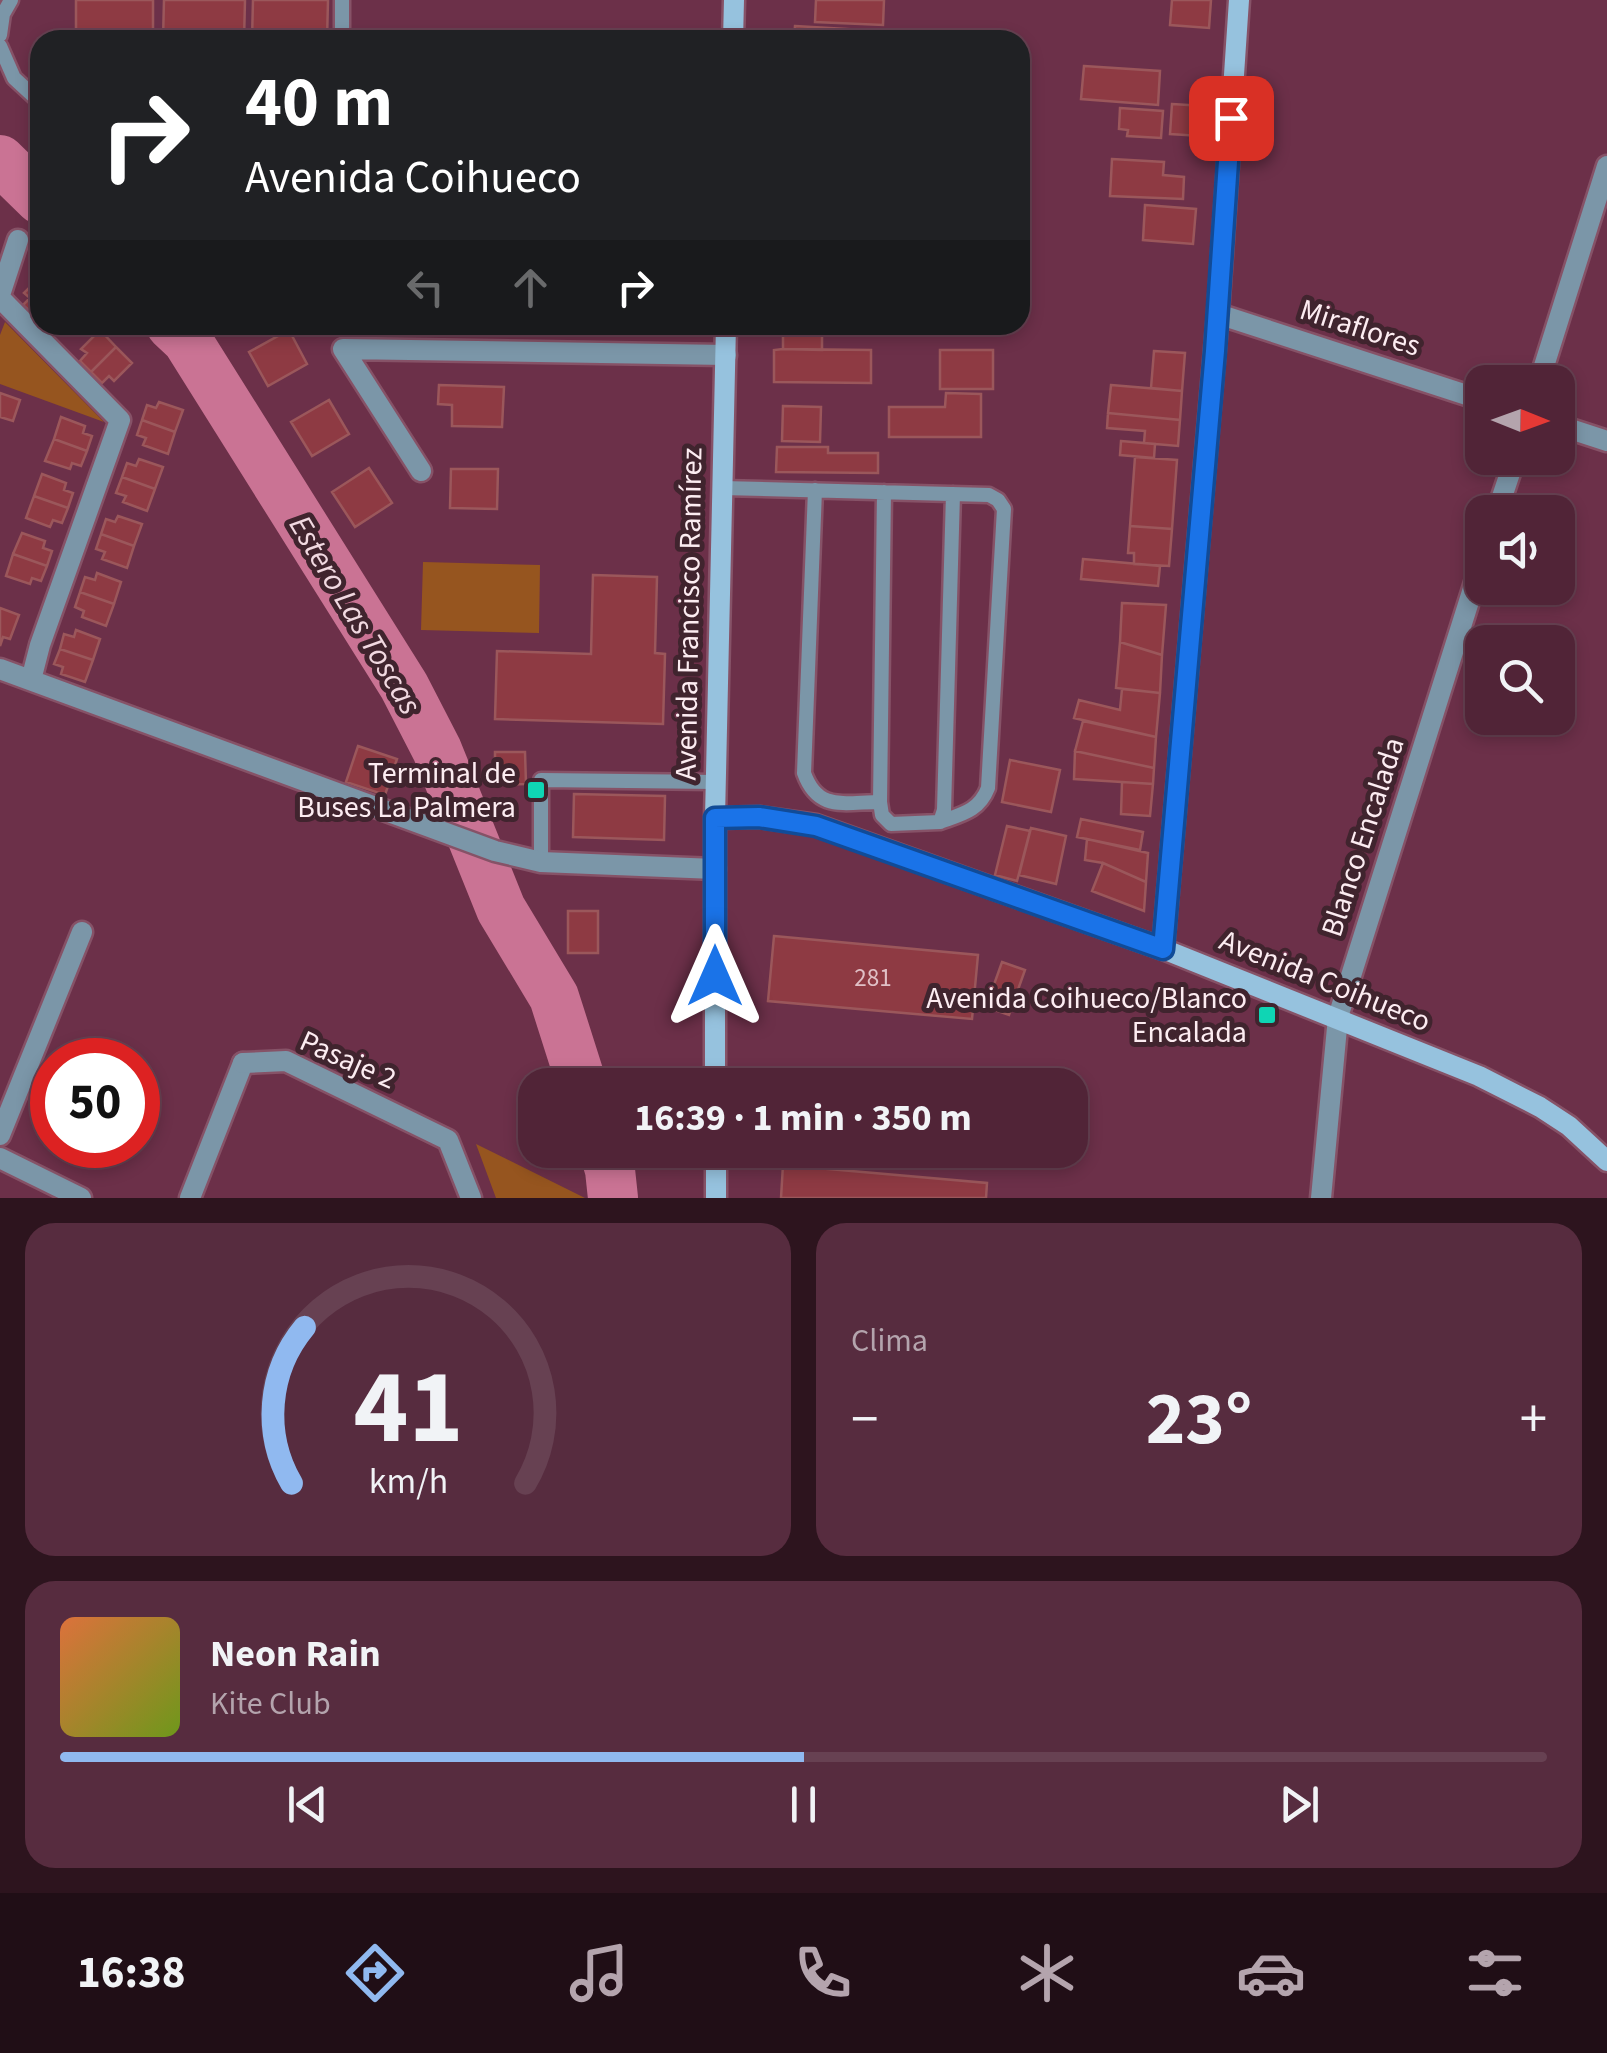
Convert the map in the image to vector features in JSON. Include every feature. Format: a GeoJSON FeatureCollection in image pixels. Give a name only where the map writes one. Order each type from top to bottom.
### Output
{"type":"FeatureCollection","features":[{"type":"Feature","properties":{"kind":"main road"},"geometry":{"type":"LineString","coordinates":[[733,30],[734,0]]}},
{"type":"Feature","properties":{"kind":"main road"},"geometry":{"type":"LineString","coordinates":[[1163,949],[1218,314],[1239,0]]}},
{"type":"Feature","properties":{"kind":"main road","name":"Avenida Francisco Ramírez"},"geometry":{"type":"LineString","coordinates":[[715,1068],[715,782],[726,335]]}},
{"type":"Feature","properties":{"kind":"main road","name":"Avenida Coihueco"},"geometry":{"type":"LineString","coordinates":[[715,818],[759,817],[816,826],[1163,949],[1338,1017],[1510,1091],[1598,1140],[1607,1161]]}},
{"type":"Feature","properties":{"kind":"main road"},"geometry":{"type":"LineString","coordinates":[[716,1168],[716,1198]]}},
{"type":"Feature","properties":{"kind":"street"},"geometry":{"type":"LineString","coordinates":[[1543,365],[1607,166]]}},
{"type":"Feature","properties":{"kind":"street"},"geometry":{"type":"LineString","coordinates":[[18,240],[0,297],[30,328]]}},
{"type":"Feature","properties":{"kind":"street","name":"Miraflores"},"geometry":{"type":"LineString","coordinates":[[1218,314],[1465,394]]}},
{"type":"Feature","properties":{"kind":"street"},"geometry":{"type":"LineString","coordinates":[[30,680],[120,420],[37,335]]}},
{"type":"Feature","properties":{"kind":"street"},"geometry":{"type":"LineString","coordinates":[[421,471],[343,349],[726,355]]}},
{"type":"Feature","properties":{"kind":"street"},"geometry":{"type":"LineString","coordinates":[[1575,431],[1607,441]]}},
{"type":"Feature","properties":{"kind":"street","name":"Blanco Encalada"},"geometry":{"type":"LineString","coordinates":[[1321,1198],[1338,1017],[1468,605]]}},
{"type":"Feature","properties":{"kind":"street"},"geometry":{"type":"LineString","coordinates":[[0,669],[495,851],[541,862],[715,869]]}},
{"type":"Feature","properties":{"kind":"street"},"geometry":{"type":"LineString","coordinates":[[0,1135],[82,932]]}},
{"type":"Feature","properties":{"kind":"street","name":"Pasaje 2"},"geometry":{"type":"LineString","coordinates":[[190,1198],[243,1063],[286,1061],[448,1140],[472,1198]]}},
{"type":"Feature","properties":{"kind":"street"},"geometry":{"type":"LineString","coordinates":[[0,1158],[81,1198]]}},
{"type":"Feature","properties":{"kind":"lane"},"geometry":{"type":"LineString","coordinates":[[0,35],[3,14],[11,0]]}},
{"type":"Feature","properties":{"kind":"lane"},"geometry":{"type":"LineString","coordinates":[[342,0],[342,30]]}},
{"type":"Feature","properties":{"kind":"lane"},"geometry":{"type":"LineString","coordinates":[[0,46],[14,78],[30,93]]}},
{"type":"Feature","properties":{"kind":"lane"},"geometry":{"type":"LineString","coordinates":[[722,488],[815,490],[884,492],[953,494],[989,496],[1004,509],[988,788],[983,802],[972,811],[940,822],[891,824],[882,816],[884,492]]}},
{"type":"Feature","properties":{"kind":"lane"},"geometry":{"type":"LineString","coordinates":[[815,490],[804,773],[811,793],[828,803],[880,802]]}},
{"type":"Feature","properties":{"kind":"lane"},"geometry":{"type":"LineString","coordinates":[[940,822],[944,810],[953,494]]}},
{"type":"Feature","properties":{"kind":"lane"},"geometry":{"type":"LineString","coordinates":[[541,862],[540,780],[715,782]]}},
{"type":"Feature","properties":{"kind":"shaded area"},"geometry":{"type":"Polygon","coordinates":[[[5,322],[104,422],[0,384],[0,335],[5,322]]]}},
{"type":"Feature","properties":{"kind":"shaded area"},"geometry":{"type":"Polygon","coordinates":[[[423,562],[540,565],[539,633],[421,630],[423,562]]]}},
{"type":"Feature","properties":{"kind":"shaded area"},"geometry":{"type":"Polygon","coordinates":[[[476,1144],[585,1198],[496,1198],[476,1144]]]}},
{"type":"Feature","properties":{"kind":"building"},"geometry":{"type":"Polygon","coordinates":[[[76,0],[153,0],[153,30],[76,30],[76,0]]]}},
{"type":"Feature","properties":{"kind":"building"},"geometry":{"type":"Polygon","coordinates":[[[164,0],[245,0],[244,30],[163,30],[164,0]]]}},
{"type":"Feature","properties":{"kind":"building"},"geometry":{"type":"Polygon","coordinates":[[[253,0],[328,0],[327,30],[252,30],[253,0]]]}},
{"type":"Feature","properties":{"kind":"building"},"geometry":{"type":"Polygon","coordinates":[[[816,0],[884,0],[883,25],[815,22],[816,0]]]}},
{"type":"Feature","properties":{"kind":"building"},"geometry":{"type":"Polygon","coordinates":[[[1172,0],[1211,0],[1209,28],[1170,25],[1172,0]]]}},
{"type":"Feature","properties":{"kind":"building"},"geometry":{"type":"Polygon","coordinates":[[[795,26],[864,30],[795,30],[795,26]]]}},
{"type":"Feature","properties":{"kind":"building"},"geometry":{"type":"Polygon","coordinates":[[[1084,66],[1160,71],[1158,105],[1081,99],[1084,66]]]}},
{"type":"Feature","properties":{"kind":"building"},"geometry":{"type":"Polygon","coordinates":[[[1172,104],[1204,106],[1201,136],[1170,134],[1172,104]]]}},
{"type":"Feature","properties":{"kind":"building"},"geometry":{"type":"Polygon","coordinates":[[[1120,108],[1163,111],[1161,138],[1127,136],[1128,130],[1119,129],[1120,108]]]}},
{"type":"Feature","properties":{"kind":"building"},"geometry":{"type":"Polygon","coordinates":[[[1112,159],[1164,162],[1163,175],[1184,177],[1183,199],[1110,196],[1112,159]]]}},
{"type":"Feature","properties":{"kind":"building"},"geometry":{"type":"Polygon","coordinates":[[[1145,205],[1196,209],[1193,244],[1143,240],[1145,205]]]}},
{"type":"Feature","properties":{"kind":"building"},"geometry":{"type":"Polygon","coordinates":[[[95,335],[105,335],[116,347],[91,372],[80,361],[87,353],[81,349],[95,335]]]}},
{"type":"Feature","properties":{"kind":"building"},"geometry":{"type":"Polygon","coordinates":[[[280,335],[292,335],[307,364],[268,386],[249,352],[280,335]]]}},
{"type":"Feature","properties":{"kind":"building"},"geometry":{"type":"Polygon","coordinates":[[[783,335],[822,335],[822,350],[783,349],[783,335]]]}},
{"type":"Feature","properties":{"kind":"building"},"geometry":{"type":"Polygon","coordinates":[[[116,347],[132,363],[114,381],[109,376],[102,383],[91,372],[116,347]]]}},
{"type":"Feature","properties":{"kind":"building"},"geometry":{"type":"Polygon","coordinates":[[[774,350],[871,350],[871,383],[774,382],[774,350]]]}},
{"type":"Feature","properties":{"kind":"building"},"geometry":{"type":"Polygon","coordinates":[[[940,350],[993,350],[993,389],[940,389],[940,350]]]}},
{"type":"Feature","properties":{"kind":"building"},"geometry":{"type":"Polygon","coordinates":[[[1154,351],[1185,353],[1182,391],[1151,388],[1154,351]]]}},
{"type":"Feature","properties":{"kind":"building"},"geometry":{"type":"Polygon","coordinates":[[[439,385],[504,387],[502,427],[452,426],[452,405],[438,404],[439,385]]]}},
{"type":"Feature","properties":{"kind":"building"},"geometry":{"type":"Polygon","coordinates":[[[1111,385],[1182,391],[1180,420],[1108,413],[1111,385]]]}},
{"type":"Feature","properties":{"kind":"building"},"geometry":{"type":"Polygon","coordinates":[[[0,393],[20,400],[13,421],[0,417],[0,393]]]}},
{"type":"Feature","properties":{"kind":"building"},"geometry":{"type":"Polygon","coordinates":[[[946,393],[981,394],[981,437],[889,437],[889,407],[945,407],[946,393]]]}},
{"type":"Feature","properties":{"kind":"building"},"geometry":{"type":"Polygon","coordinates":[[[329,400],[349,434],[312,456],[291,422],[329,400]]]}},
{"type":"Feature","properties":{"kind":"building"},"geometry":{"type":"Polygon","coordinates":[[[159,402],[183,410],[175,432],[142,420],[147,405],[156,408],[159,402]]]}},
{"type":"Feature","properties":{"kind":"building"},"geometry":{"type":"Polygon","coordinates":[[[783,406],[821,407],[820,442],[782,441],[783,406]]]}},
{"type":"Feature","properties":{"kind":"building"},"geometry":{"type":"Polygon","coordinates":[[[1108,413],[1180,420],[1178,446],[1144,443],[1145,431],[1107,428],[1108,413]]]}},
{"type":"Feature","properties":{"kind":"building"},"geometry":{"type":"Polygon","coordinates":[[[61,417],[85,426],[83,433],[92,436],[87,451],[54,439],[61,417]]]}},
{"type":"Feature","properties":{"kind":"building"},"geometry":{"type":"Polygon","coordinates":[[[142,420],[175,432],[168,454],[143,445],[146,438],[137,435],[142,420]]]}},
{"type":"Feature","properties":{"kind":"building"},"geometry":{"type":"Polygon","coordinates":[[[54,439],[87,451],[81,466],[72,463],[70,469],[45,461],[54,439]]]}},
{"type":"Feature","properties":{"kind":"building"},"geometry":{"type":"Polygon","coordinates":[[[1121,441],[1155,444],[1154,458],[1120,455],[1121,441]]]}},
{"type":"Feature","properties":{"kind":"building"},"geometry":{"type":"Polygon","coordinates":[[[777,447],[828,447],[828,453],[878,453],[878,473],[776,472],[777,447]]]}},
{"type":"Feature","properties":{"kind":"building"},"geometry":{"type":"Polygon","coordinates":[[[1135,457],[1177,460],[1172,529],[1130,526],[1135,457]]]}},
{"type":"Feature","properties":{"kind":"building"},"geometry":{"type":"Polygon","coordinates":[[[139,459],[163,467],[155,489],[122,477],[127,463],[136,466],[139,459]]]}},
{"type":"Feature","properties":{"kind":"building"},"geometry":{"type":"Polygon","coordinates":[[[369,468],[392,503],[355,527],[332,492],[369,468]]]}},
{"type":"Feature","properties":{"kind":"building"},"geometry":{"type":"Polygon","coordinates":[[[451,469],[498,469],[497,509],[450,508],[451,469]]]}},
{"type":"Feature","properties":{"kind":"building"},"geometry":{"type":"Polygon","coordinates":[[[42,474],[66,483],[64,490],[73,493],[68,508],[34,496],[42,474]]]}},
{"type":"Feature","properties":{"kind":"building"},"geometry":{"type":"Polygon","coordinates":[[[122,477],[155,489],[147,511],[123,502],[126,496],[116,493],[122,477]]]}},
{"type":"Feature","properties":{"kind":"building"},"geometry":{"type":"Polygon","coordinates":[[[34,496],[68,508],[62,523],[53,520],[50,527],[26,518],[34,496]]]}},
{"type":"Feature","properties":{"kind":"building"},"geometry":{"type":"Polygon","coordinates":[[[118,516],[142,524],[134,546],[101,534],[106,519],[115,522],[118,516]]]}},
{"type":"Feature","properties":{"kind":"building"},"geometry":{"type":"Polygon","coordinates":[[[1130,526],[1172,529],[1169,566],[1134,564],[1134,553],[1128,553],[1130,526]]]}},
{"type":"Feature","properties":{"kind":"building"},"geometry":{"type":"Polygon","coordinates":[[[22,533],[45,541],[43,548],[52,551],[47,566],[13,554],[22,533]]]}},
{"type":"Feature","properties":{"kind":"building"},"geometry":{"type":"Polygon","coordinates":[[[101,534],[134,546],[127,568],[102,559],[105,552],[96,549],[101,534]]]}},
{"type":"Feature","properties":{"kind":"building"},"geometry":{"type":"Polygon","coordinates":[[[13,554],[47,566],[41,581],[32,578],[30,584],[6,576],[13,554]]]}},
{"type":"Feature","properties":{"kind":"building"},"geometry":{"type":"Polygon","coordinates":[[[1083,559],[1160,566],[1158,586],[1081,579],[1083,559]]]}},
{"type":"Feature","properties":{"kind":"building"},"geometry":{"type":"Polygon","coordinates":[[[97,573],[121,582],[114,604],[80,592],[85,577],[95,580],[97,573]]]}},
{"type":"Feature","properties":{"kind":"building"},"geometry":{"type":"Polygon","coordinates":[[[593,575],[657,577],[655,653],[665,654],[663,724],[495,719],[497,651],[591,654],[593,575]]]}},
{"type":"Feature","properties":{"kind":"building"},"geometry":{"type":"Polygon","coordinates":[[[80,592],[114,604],[106,626],[82,617],[84,611],[75,607],[80,592]]]}},
{"type":"Feature","properties":{"kind":"building"},"geometry":{"type":"Polygon","coordinates":[[[1122,603],[1166,605],[1162,655],[1120,642],[1122,603]]]}},
{"type":"Feature","properties":{"kind":"building"},"geometry":{"type":"Polygon","coordinates":[[[0,608],[19,615],[10,639],[3,637],[0,646],[0,608]]]}},
{"type":"Feature","properties":{"kind":"building"},"geometry":{"type":"Polygon","coordinates":[[[76,630],[100,639],[93,660],[60,649],[64,634],[74,637],[76,630]]]}},
{"type":"Feature","properties":{"kind":"building"},"geometry":{"type":"Polygon","coordinates":[[[1120,642],[1162,655],[1160,693],[1116,688],[1120,642]]]}},
{"type":"Feature","properties":{"kind":"building"},"geometry":{"type":"Polygon","coordinates":[[[60,649],[93,660],[85,682],[61,674],[63,667],[54,664],[60,649]]]}},
{"type":"Feature","properties":{"kind":"building"},"geometry":{"type":"Polygon","coordinates":[[[1122,689],[1160,693],[1156,737],[1074,718],[1079,700],[1120,710],[1122,689]]]}},
{"type":"Feature","properties":{"kind":"building"},"geometry":{"type":"Polygon","coordinates":[[[1083,721],[1156,737],[1154,768],[1075,751],[1083,721]]]}},
{"type":"Feature","properties":{"kind":"building"},"geometry":{"type":"Polygon","coordinates":[[[358,746],[397,759],[385,795],[346,782],[358,746]]]}},
{"type":"Feature","properties":{"kind":"building"},"geometry":{"type":"Polygon","coordinates":[[[1075,751],[1154,768],[1153,784],[1074,779],[1075,751]]]}},
{"type":"Feature","properties":{"kind":"building"},"geometry":{"type":"Polygon","coordinates":[[[495,752],[525,752],[526,784],[495,785],[495,752]]]}},
{"type":"Feature","properties":{"kind":"building"},"geometry":{"type":"Polygon","coordinates":[[[1010,760],[1060,770],[1051,812],[1002,802],[1010,760]]]}},
{"type":"Feature","properties":{"kind":"building"},"geometry":{"type":"Polygon","coordinates":[[[1122,782],[1153,784],[1150,816],[1121,814],[1122,782]]]}},
{"type":"Feature","properties":{"kind":"building"},"geometry":{"type":"Polygon","coordinates":[[[574,794],[665,796],[664,840],[573,837],[574,794]]]}},
{"type":"Feature","properties":{"kind":"building"},"geometry":{"type":"Polygon","coordinates":[[[1081,819],[1143,832],[1140,850],[1077,837],[1081,819]]]}},
{"type":"Feature","properties":{"kind":"building"},"geometry":{"type":"Polygon","coordinates":[[[1007,826],[1030,831],[1017,881],[995,875],[1007,826]]]}},
{"type":"Feature","properties":{"kind":"building"},"geometry":{"type":"Polygon","coordinates":[[[1031,828],[1066,836],[1056,884],[1019,875],[1031,828]]]}},
{"type":"Feature","properties":{"kind":"building"},"geometry":{"type":"Polygon","coordinates":[[[1087,839],[1148,853],[1146,882],[1103,863],[1085,860],[1087,839]]]}},
{"type":"Feature","properties":{"kind":"building"},"geometry":{"type":"Polygon","coordinates":[[[1103,863],[1146,882],[1144,911],[1092,891],[1103,863]]]}},
{"type":"Feature","properties":{"kind":"building"},"geometry":{"type":"Polygon","coordinates":[[[568,911],[598,911],[598,953],[568,953],[568,911]]]}},
{"type":"Feature","properties":{"kind":"building"},"geometry":{"type":"Polygon","coordinates":[[[774,936],[978,955],[972,1019],[768,1001],[774,936]]]}},
{"type":"Feature","properties":{"kind":"building"},"geometry":{"type":"Polygon","coordinates":[[[1002,962],[1025,970],[1009,1015],[986,1007],[1002,962]]]}},
{"type":"Feature","properties":{"kind":"building"},"geometry":{"type":"Polygon","coordinates":[[[783,1168],[987,1183],[986,1198],[781,1198],[783,1168]]]}},
{"type":"Feature","properties":{"kind":"waterway","name":"Estero Las Toscas"},"geometry":{"type":"LineString","coordinates":[[0,160],[30,189]]}},
{"type":"Feature","properties":{"kind":"waterway","name":"Estero Las Toscas"},"geometry":{"type":"LineString","coordinates":[[182,335],[404,686],[437,750],[501,909],[554,997],[577,1068]]}},
{"type":"Feature","properties":{"kind":"waterway","name":"Estero Las Toscas"},"geometry":{"type":"LineString","coordinates":[[609,1168],[613,1198]]}},
{"type":"Feature","properties":{"kind":"place","name":"Terminal de Buses La Palmera"},"geometry":{"type":"Point","coordinates":[536,790]}},
{"type":"Feature","properties":{"kind":"place","name":"Avenida Coihueco/Blanco Encalada"},"geometry":{"type":"Point","coordinates":[1267,1015]}},
{"type":"Feature","properties":{"kind":"route"},"geometry":{"type":"LineString","coordinates":[[715,976],[715,818],[788,819],[847,834],[1163,949],[1215,351],[1231,118]]}}]}
